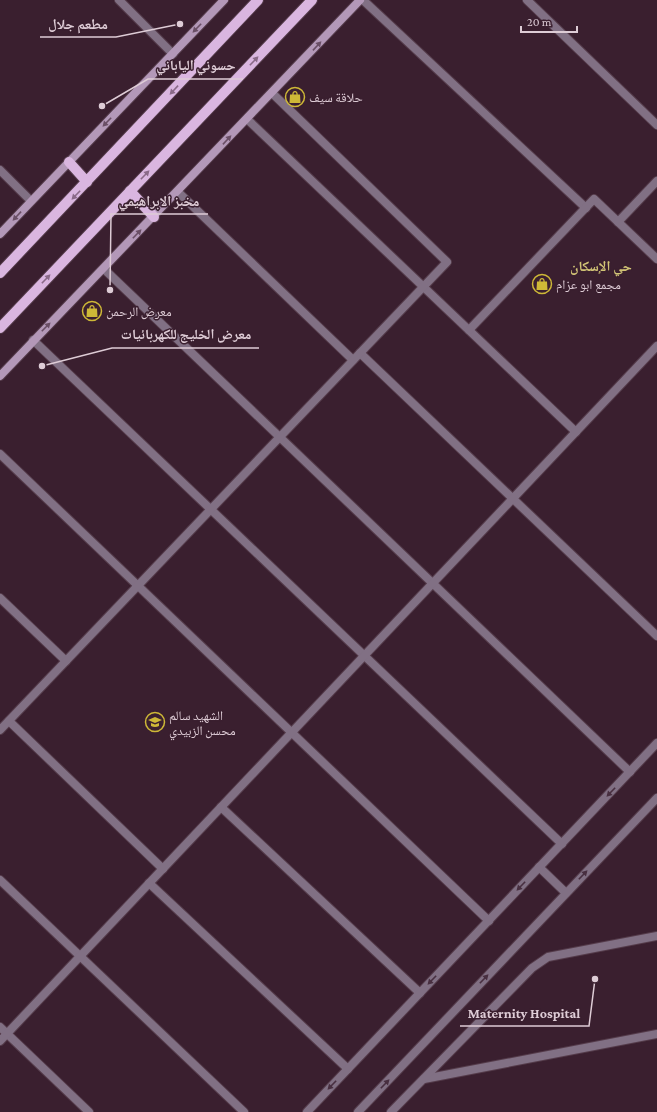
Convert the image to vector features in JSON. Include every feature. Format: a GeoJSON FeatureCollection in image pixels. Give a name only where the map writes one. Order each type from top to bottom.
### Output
{"type":"FeatureCollection","features":[{"type":"Feature","properties":{"kind":"main road"},"geometry":{"type":"LineString","coordinates":[[0,273],[258,0]]}},
{"type":"Feature","properties":{"kind":"main road"},"geometry":{"type":"LineString","coordinates":[[0,328],[312,0]]}},
{"type":"Feature","properties":{"kind":"main road"},"geometry":{"type":"LineString","coordinates":[[68,162],[87,182]]}},
{"type":"Feature","properties":{"kind":"main road"},"geometry":{"type":"LineString","coordinates":[[130,192],[154,216]]}},
{"type":"Feature","properties":{"kind":"street"},"geometry":{"type":"LineString","coordinates":[[119,0],[173,54]]}},
{"type":"Feature","properties":{"kind":"street"},"geometry":{"type":"LineString","coordinates":[[0,234],[224,0]]}},
{"type":"Feature","properties":{"kind":"street"},"geometry":{"type":"LineString","coordinates":[[0,376],[361,0],[586,208]]}},
{"type":"Feature","properties":{"kind":"street"},"geometry":{"type":"LineString","coordinates":[[527,0],[657,125]]}},
{"type":"Feature","properties":{"kind":"street"},"geometry":{"type":"LineString","coordinates":[[0,730],[447,262],[272,93]]}},
{"type":"Feature","properties":{"kind":"street"},"geometry":{"type":"LineString","coordinates":[[247,119],[576,432]]}},
{"type":"Feature","properties":{"kind":"street"},"geometry":{"type":"LineString","coordinates":[[0,170],[31,201]]}},
{"type":"Feature","properties":{"kind":"street"},"geometry":{"type":"LineString","coordinates":[[618,222],[657,181]]}},
{"type":"Feature","properties":{"kind":"street"},"geometry":{"type":"LineString","coordinates":[[178,192],[353,360]]}},
{"type":"Feature","properties":{"kind":"street"},"geometry":{"type":"LineString","coordinates":[[469,330],[594,199],[657,259]]}},
{"type":"Feature","properties":{"kind":"street"},"geometry":{"type":"LineString","coordinates":[[104,269],[630,772]]}},
{"type":"Feature","properties":{"kind":"street"},"geometry":{"type":"LineString","coordinates":[[33,340],[562,844]]}},
{"type":"Feature","properties":{"kind":"street"},"geometry":{"type":"LineString","coordinates":[[0,1041],[657,346]]}},
{"type":"Feature","properties":{"kind":"street"},"geometry":{"type":"LineString","coordinates":[[360,353],[657,636]]}},
{"type":"Feature","properties":{"kind":"street"},"geometry":{"type":"LineString","coordinates":[[0,454],[489,921]]}},
{"type":"Feature","properties":{"kind":"street"},"geometry":{"type":"LineString","coordinates":[[0,598],[66,661]]}},
{"type":"Feature","properties":{"kind":"street"},"geometry":{"type":"LineString","coordinates":[[9,721],[163,869]]}},
{"type":"Feature","properties":{"kind":"street"},"geometry":{"type":"LineString","coordinates":[[307,1112],[657,743]]}},
{"type":"Feature","properties":{"kind":"street"},"geometry":{"type":"LineString","coordinates":[[358,1112],[657,798]]}},
{"type":"Feature","properties":{"kind":"street"},"geometry":{"type":"LineString","coordinates":[[221,807],[420,993]]}},
{"type":"Feature","properties":{"kind":"street"},"geometry":{"type":"LineString","coordinates":[[539,868],[566,894]]}},
{"type":"Feature","properties":{"kind":"street"},"geometry":{"type":"LineString","coordinates":[[0,880],[244,1112]]}},
{"type":"Feature","properties":{"kind":"street"},"geometry":{"type":"LineString","coordinates":[[149,883],[348,1068]]}},
{"type":"Feature","properties":{"kind":"street"},"geometry":{"type":"LineString","coordinates":[[392,1112],[532,968],[548,957],[657,936]]}},
{"type":"Feature","properties":{"kind":"street"},"geometry":{"type":"LineString","coordinates":[[0,1027],[89,1112]]}},
{"type":"Feature","properties":{"kind":"street"},"geometry":{"type":"LineString","coordinates":[[424,1079],[657,1034]]}},
{"type":"Feature","properties":{"kind":"place","name":"مطعم جلال"},"geometry":{"type":"Point","coordinates":[180,24]}},
{"type":"Feature","properties":{"kind":"place","name":"حلاقة سيف"},"geometry":{"type":"Point","coordinates":[295,97]}},
{"type":"Feature","properties":{"kind":"place","name":"حسوني الياباني"},"geometry":{"type":"Point","coordinates":[102,106]}},
{"type":"Feature","properties":{"kind":"place","name":"مجمع ابو عزام"},"geometry":{"type":"Point","coordinates":[542,284]}},
{"type":"Feature","properties":{"kind":"place","name":"مخبز الابراهيمي"},"geometry":{"type":"Point","coordinates":[110,290]}},
{"type":"Feature","properties":{"kind":"place","name":"معرض الرحمن"},"geometry":{"type":"Point","coordinates":[92,311]}},
{"type":"Feature","properties":{"kind":"place","name":"معرض الخليج للكهربائيات"},"geometry":{"type":"Point","coordinates":[42,366]}},
{"type":"Feature","properties":{"kind":"place","name":"الشهيد سالم محسن الزبيدي"},"geometry":{"type":"Point","coordinates":[155,722]}},
{"type":"Feature","properties":{"kind":"place","name":"Maternity Hospital"},"geometry":{"type":"Point","coordinates":[595,979]}},
{"type":"Feature","properties":{"kind":"district","name":"حي الإسكان"},"geometry":{"type":"Point","coordinates":[601,266]}}]}
